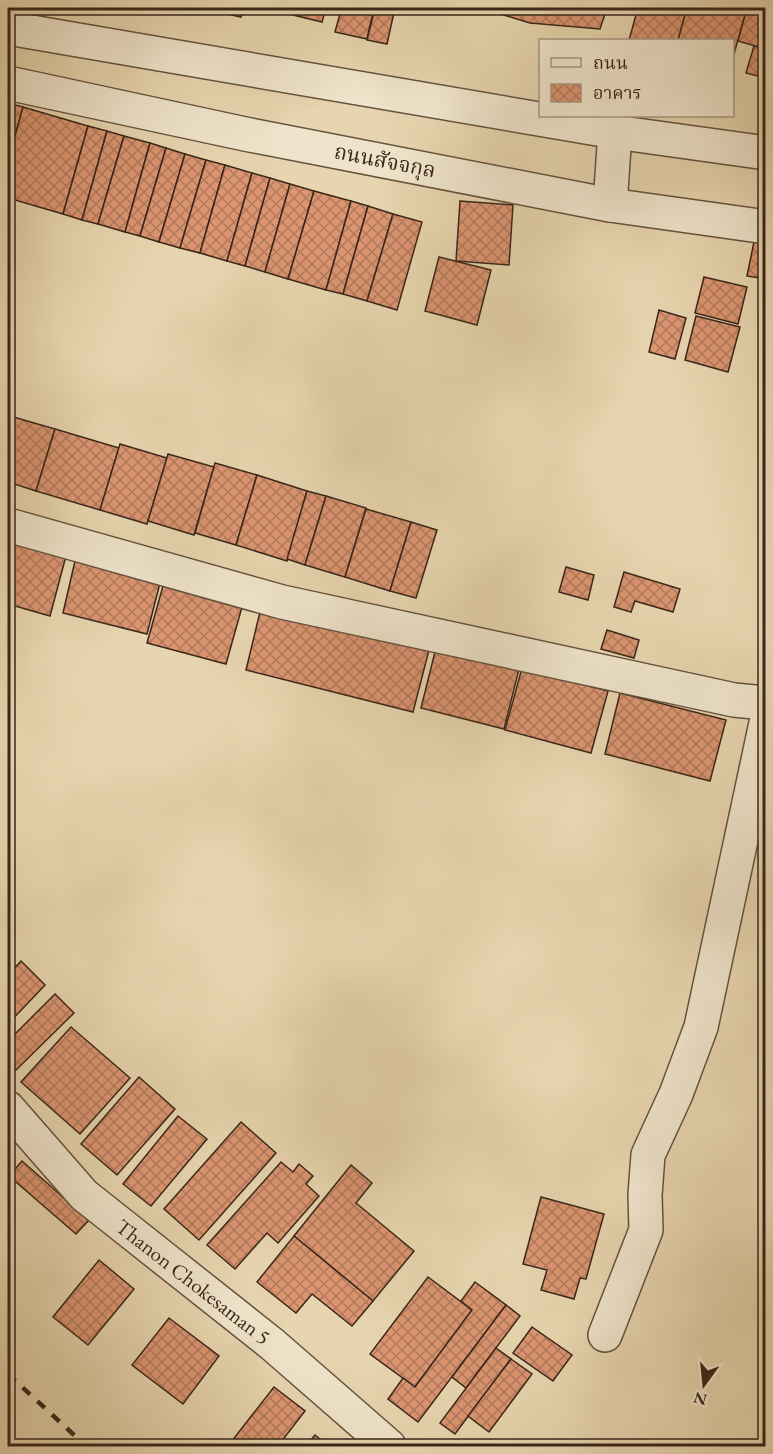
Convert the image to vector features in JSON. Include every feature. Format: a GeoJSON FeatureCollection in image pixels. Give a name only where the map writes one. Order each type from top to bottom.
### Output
{"type":"FeatureCollection","features":[{"type":"Feature","properties":{"kind":"street"},"geometry":{"type":"LineString","coordinates":[[8,28],[615,132],[765,153]]}},
{"type":"Feature","properties":{"kind":"street","name":"ถนนสัจจกุล"},"geometry":{"type":"LineString","coordinates":[[8,83],[245,134],[610,205],[765,227]]}},
{"type":"Feature","properties":{"kind":"street"},"geometry":{"type":"LineString","coordinates":[[610,205],[615,132]]}},
{"type":"Feature","properties":{"kind":"street"},"geometry":{"type":"LineString","coordinates":[[8,525],[282,602],[722,698],[765,703]]}},
{"type":"Feature","properties":{"kind":"street"},"geometry":{"type":"LineString","coordinates":[[605,1335],[646,1230],[645,1196],[648,1155],[676,1094],[700,1027],[765,723]]}},
{"type":"Feature","properties":{"kind":"street","name":"Thanon Chokesaman 5"},"geometry":{"type":"LineString","coordinates":[[8,1108],[84,1195],[272,1344],[389,1446]]}},
{"type":"Feature","properties":{"kind":"building"},"geometry":{"type":"Polygon","coordinates":[[[200,8],[243,8],[241,17],[200,8]]]}},
{"type":"Feature","properties":{"kind":"building"},"geometry":{"type":"Polygon","coordinates":[[[264,8],[326,8],[322,22],[264,8]]]}},
{"type":"Feature","properties":{"kind":"building"},"geometry":{"type":"Polygon","coordinates":[[[328,8],[374,8],[367,39],[335,32],[340,14],[328,11],[328,8]]]}},
{"type":"Feature","properties":{"kind":"building"},"geometry":{"type":"Polygon","coordinates":[[[375,8],[395,8],[387,44],[367,40],[375,8]]]}},
{"type":"Feature","properties":{"kind":"building"},"geometry":{"type":"Polygon","coordinates":[[[481,8],[607,8],[600,29],[530,23],[481,8]]]}},
{"type":"Feature","properties":{"kind":"building"},"geometry":{"type":"Polygon","coordinates":[[[638,8],[687,8],[678,39],[629,39],[638,8]]]}},
{"type":"Feature","properties":{"kind":"building"},"geometry":{"type":"Polygon","coordinates":[[[687,8],[747,8],[734,54],[734,39],[678,39],[687,8]]]}},
{"type":"Feature","properties":{"kind":"building"},"geometry":{"type":"Polygon","coordinates":[[[747,8],[766,8],[766,49],[738,41],[747,8]]]}},
{"type":"Feature","properties":{"kind":"building"},"geometry":{"type":"Polygon","coordinates":[[[754,46],[766,49],[766,78],[746,73],[754,46]]]}},
{"type":"Feature","properties":{"kind":"building"},"geometry":{"type":"Polygon","coordinates":[[[8,103],[23,107],[8,162],[8,103]]]}},
{"type":"Feature","properties":{"kind":"building"},"geometry":{"type":"Polygon","coordinates":[[[23,107],[88,126],[63,214],[8,198],[8,162],[23,107]]]}},
{"type":"Feature","properties":{"kind":"building"},"geometry":{"type":"Polygon","coordinates":[[[88,126],[107,131],[82,220],[63,214],[88,126]]]}},
{"type":"Feature","properties":{"kind":"building"},"geometry":{"type":"Polygon","coordinates":[[[107,131],[124,136],[98,224],[82,220],[107,131]]]}},
{"type":"Feature","properties":{"kind":"building"},"geometry":{"type":"Polygon","coordinates":[[[124,136],[150,143],[125,232],[98,224],[124,136]]]}},
{"type":"Feature","properties":{"kind":"building"},"geometry":{"type":"Polygon","coordinates":[[[150,143],[166,148],[140,236],[125,232],[150,143]]]}},
{"type":"Feature","properties":{"kind":"building"},"geometry":{"type":"Polygon","coordinates":[[[166,148],[185,154],[159,242],[140,236],[166,148]]]}},
{"type":"Feature","properties":{"kind":"building"},"geometry":{"type":"Polygon","coordinates":[[[185,154],[206,160],[180,248],[159,242],[185,154]]]}},
{"type":"Feature","properties":{"kind":"building"},"geometry":{"type":"Polygon","coordinates":[[[206,160],[225,165],[200,253],[180,248],[206,160]]]}},
{"type":"Feature","properties":{"kind":"building"},"geometry":{"type":"Polygon","coordinates":[[[225,165],[252,173],[227,261],[200,253],[225,165]]]}},
{"type":"Feature","properties":{"kind":"building"},"geometry":{"type":"Polygon","coordinates":[[[252,173],[270,178],[245,266],[227,261],[252,173]]]}},
{"type":"Feature","properties":{"kind":"building"},"geometry":{"type":"Polygon","coordinates":[[[270,178],[290,184],[265,272],[245,266],[270,178]]]}},
{"type":"Feature","properties":{"kind":"building"},"geometry":{"type":"Polygon","coordinates":[[[290,184],[314,191],[288,279],[265,272],[290,184]]]}},
{"type":"Feature","properties":{"kind":"building"},"geometry":{"type":"Polygon","coordinates":[[[314,191],[351,201],[326,290],[288,279],[314,191]]]}},
{"type":"Feature","properties":{"kind":"building"},"geometry":{"type":"Polygon","coordinates":[[[351,201],[368,206],[343,294],[326,290],[351,201]]]}},
{"type":"Feature","properties":{"kind":"building"},"geometry":{"type":"Polygon","coordinates":[[[460,201],[513,205],[509,265],[456,261],[460,201]]]}},
{"type":"Feature","properties":{"kind":"building"},"geometry":{"type":"Polygon","coordinates":[[[368,206],[393,214],[367,301],[343,294],[368,206]]]}},
{"type":"Feature","properties":{"kind":"building"},"geometry":{"type":"Polygon","coordinates":[[[393,214],[422,222],[397,310],[367,301],[393,214]]]}},
{"type":"Feature","properties":{"kind":"building"},"geometry":{"type":"Polygon","coordinates":[[[756,232],[766,234],[766,279],[747,276],[756,232]]]}},
{"type":"Feature","properties":{"kind":"building"},"geometry":{"type":"Polygon","coordinates":[[[439,257],[491,270],[477,325],[425,311],[439,257]]]}},
{"type":"Feature","properties":{"kind":"building"},"geometry":{"type":"Polygon","coordinates":[[[704,277],[747,287],[738,324],[695,313],[704,277]]]}},
{"type":"Feature","properties":{"kind":"building"},"geometry":{"type":"Polygon","coordinates":[[[659,310],[686,318],[675,359],[649,352],[659,310]]]}},
{"type":"Feature","properties":{"kind":"building"},"geometry":{"type":"Polygon","coordinates":[[[696,316],[740,327],[728,372],[685,360],[696,316]]]}},
{"type":"Feature","properties":{"kind":"building"},"geometry":{"type":"Polygon","coordinates":[[[10,416],[55,429],[36,491],[8,482],[10,416]]]}},
{"type":"Feature","properties":{"kind":"building"},"geometry":{"type":"Polygon","coordinates":[[[55,429],[119,448],[100,510],[36,491],[55,429]]]}},
{"type":"Feature","properties":{"kind":"building"},"geometry":{"type":"Polygon","coordinates":[[[120,444],[167,458],[147,524],[100,510],[120,444]]]}},
{"type":"Feature","properties":{"kind":"building"},"geometry":{"type":"Polygon","coordinates":[[[168,454],[214,467],[194,535],[148,521],[168,454]]]}},
{"type":"Feature","properties":{"kind":"building"},"geometry":{"type":"Polygon","coordinates":[[[215,463],[257,475],[236,545],[195,533],[215,463]]]}},
{"type":"Feature","properties":{"kind":"building"},"geometry":{"type":"Polygon","coordinates":[[[257,475],[307,491],[287,561],[236,545],[257,475]]]}},
{"type":"Feature","properties":{"kind":"building"},"geometry":{"type":"Polygon","coordinates":[[[307,491],[326,496],[305,565],[287,559],[307,491]]]}},
{"type":"Feature","properties":{"kind":"building"},"geometry":{"type":"Polygon","coordinates":[[[326,496],[366,508],[345,577],[305,565],[326,496]]]}},
{"type":"Feature","properties":{"kind":"building"},"geometry":{"type":"Polygon","coordinates":[[[366,509],[411,522],[390,591],[345,577],[366,509]]]}},
{"type":"Feature","properties":{"kind":"building"},"geometry":{"type":"Polygon","coordinates":[[[411,522],[437,530],[416,598],[390,591],[411,522]]]}},
{"type":"Feature","properties":{"kind":"building"},"geometry":{"type":"Polygon","coordinates":[[[8,540],[66,556],[50,616],[8,604],[8,540]]]}},
{"type":"Feature","properties":{"kind":"building"},"geometry":{"type":"Polygon","coordinates":[[[75,561],[160,583],[147,634],[63,613],[75,561]]]}},
{"type":"Feature","properties":{"kind":"building"},"geometry":{"type":"Polygon","coordinates":[[[566,567],[594,575],[588,600],[559,592],[566,567]]]}},
{"type":"Feature","properties":{"kind":"building"},"geometry":{"type":"Polygon","coordinates":[[[624,572],[680,589],[673,612],[635,601],[631,612],[614,607],[624,572]]]}},
{"type":"Feature","properties":{"kind":"building"},"geometry":{"type":"Polygon","coordinates":[[[163,586],[242,607],[226,664],[147,643],[163,586]]]}},
{"type":"Feature","properties":{"kind":"building"},"geometry":{"type":"Polygon","coordinates":[[[261,608],[429,650],[413,712],[246,670],[261,608]]]}},
{"type":"Feature","properties":{"kind":"building"},"geometry":{"type":"Polygon","coordinates":[[[607,630],[639,640],[634,658],[601,649],[607,630]]]}},
{"type":"Feature","properties":{"kind":"building"},"geometry":{"type":"Polygon","coordinates":[[[436,648],[519,669],[504,729],[421,708],[436,648]]]}},
{"type":"Feature","properties":{"kind":"building"},"geometry":{"type":"Polygon","coordinates":[[[522,668],[608,691],[591,753],[505,730],[522,668]]]}},
{"type":"Feature","properties":{"kind":"building"},"geometry":{"type":"Polygon","coordinates":[[[620,693],[726,720],[710,781],[605,754],[620,693]]]}},
{"type":"Feature","properties":{"kind":"building"},"geometry":{"type":"Polygon","coordinates":[[[21,961],[45,985],[8,1024],[8,975],[21,961]]]}},
{"type":"Feature","properties":{"kind":"building"},"geometry":{"type":"Polygon","coordinates":[[[55,994],[74,1013],[16,1070],[8,1062],[8,1041],[55,994]]]}},
{"type":"Feature","properties":{"kind":"building"},"geometry":{"type":"Polygon","coordinates":[[[71,1027],[130,1078],[80,1134],[21,1082],[71,1027]]]}},
{"type":"Feature","properties":{"kind":"building"},"geometry":{"type":"Polygon","coordinates":[[[139,1077],[175,1109],[117,1175],[81,1144],[139,1077]]]}},
{"type":"Feature","properties":{"kind":"building"},"geometry":{"type":"Polygon","coordinates":[[[178,1116],[207,1139],[151,1206],[123,1184],[178,1116]]]}},
{"type":"Feature","properties":{"kind":"building"},"geometry":{"type":"Polygon","coordinates":[[[241,1122],[276,1153],[199,1240],[164,1209],[241,1122]]]}},
{"type":"Feature","properties":{"kind":"building"},"geometry":{"type":"Polygon","coordinates":[[[22,1161],[89,1220],[76,1234],[9,1176],[22,1161]]]}},
{"type":"Feature","properties":{"kind":"building"},"geometry":{"type":"Polygon","coordinates":[[[281,1162],[293,1172],[299,1164],[313,1176],[306,1184],[319,1196],[278,1243],[267,1233],[235,1269],[207,1245],[281,1162]]]}},
{"type":"Feature","properties":{"kind":"building"},"geometry":{"type":"Polygon","coordinates":[[[351,1165],[372,1183],[356,1203],[414,1251],[373,1301],[294,1236],[351,1165]]]}},
{"type":"Feature","properties":{"kind":"building"},"geometry":{"type":"Polygon","coordinates":[[[541,1197],[604,1214],[586,1279],[580,1278],[574,1299],[541,1290],[547,1270],[523,1264],[541,1197]]]}},
{"type":"Feature","properties":{"kind":"building"},"geometry":{"type":"Polygon","coordinates":[[[294,1236],[373,1301],[352,1326],[312,1294],[296,1313],[257,1282],[294,1236]]]}},
{"type":"Feature","properties":{"kind":"building"},"geometry":{"type":"Polygon","coordinates":[[[99,1260],[134,1289],[88,1345],[53,1317],[99,1260]]]}},
{"type":"Feature","properties":{"kind":"building"},"geometry":{"type":"Polygon","coordinates":[[[428,1277],[472,1310],[415,1387],[370,1354],[428,1277]]]}},
{"type":"Feature","properties":{"kind":"building"},"geometry":{"type":"Polygon","coordinates":[[[475,1282],[506,1305],[418,1422],[388,1399],[403,1378],[415,1387],[472,1310],[461,1301],[475,1282]]]}},
{"type":"Feature","properties":{"kind":"building"},"geometry":{"type":"Polygon","coordinates":[[[506,1305],[520,1316],[466,1388],[452,1377],[506,1305]]]}},
{"type":"Feature","properties":{"kind":"building"},"geometry":{"type":"Polygon","coordinates":[[[169,1318],[219,1356],[183,1404],[132,1365],[169,1318]]]}},
{"type":"Feature","properties":{"kind":"building"},"geometry":{"type":"Polygon","coordinates":[[[532,1327],[572,1355],[553,1381],[513,1353],[532,1327]]]}},
{"type":"Feature","properties":{"kind":"building"},"geometry":{"type":"Polygon","coordinates":[[[496,1348],[511,1359],[455,1434],[440,1423],[496,1348]]]}},
{"type":"Feature","properties":{"kind":"building"},"geometry":{"type":"Polygon","coordinates":[[[511,1359],[532,1374],[489,1432],[468,1416],[511,1359]]]}},
{"type":"Feature","properties":{"kind":"building"},"geometry":{"type":"Polygon","coordinates":[[[274,1387],[305,1411],[278,1446],[228,1446],[274,1387]]]}},
{"type":"Feature","properties":{"kind":"building"},"geometry":{"type":"Polygon","coordinates":[[[315,1435],[329,1446],[306,1446],[315,1435]]]}},
{"type":"Feature","properties":{"kind":"railway"},"geometry":{"type":"LineString","coordinates":[[8,1374],[86,1446]]}}]}
